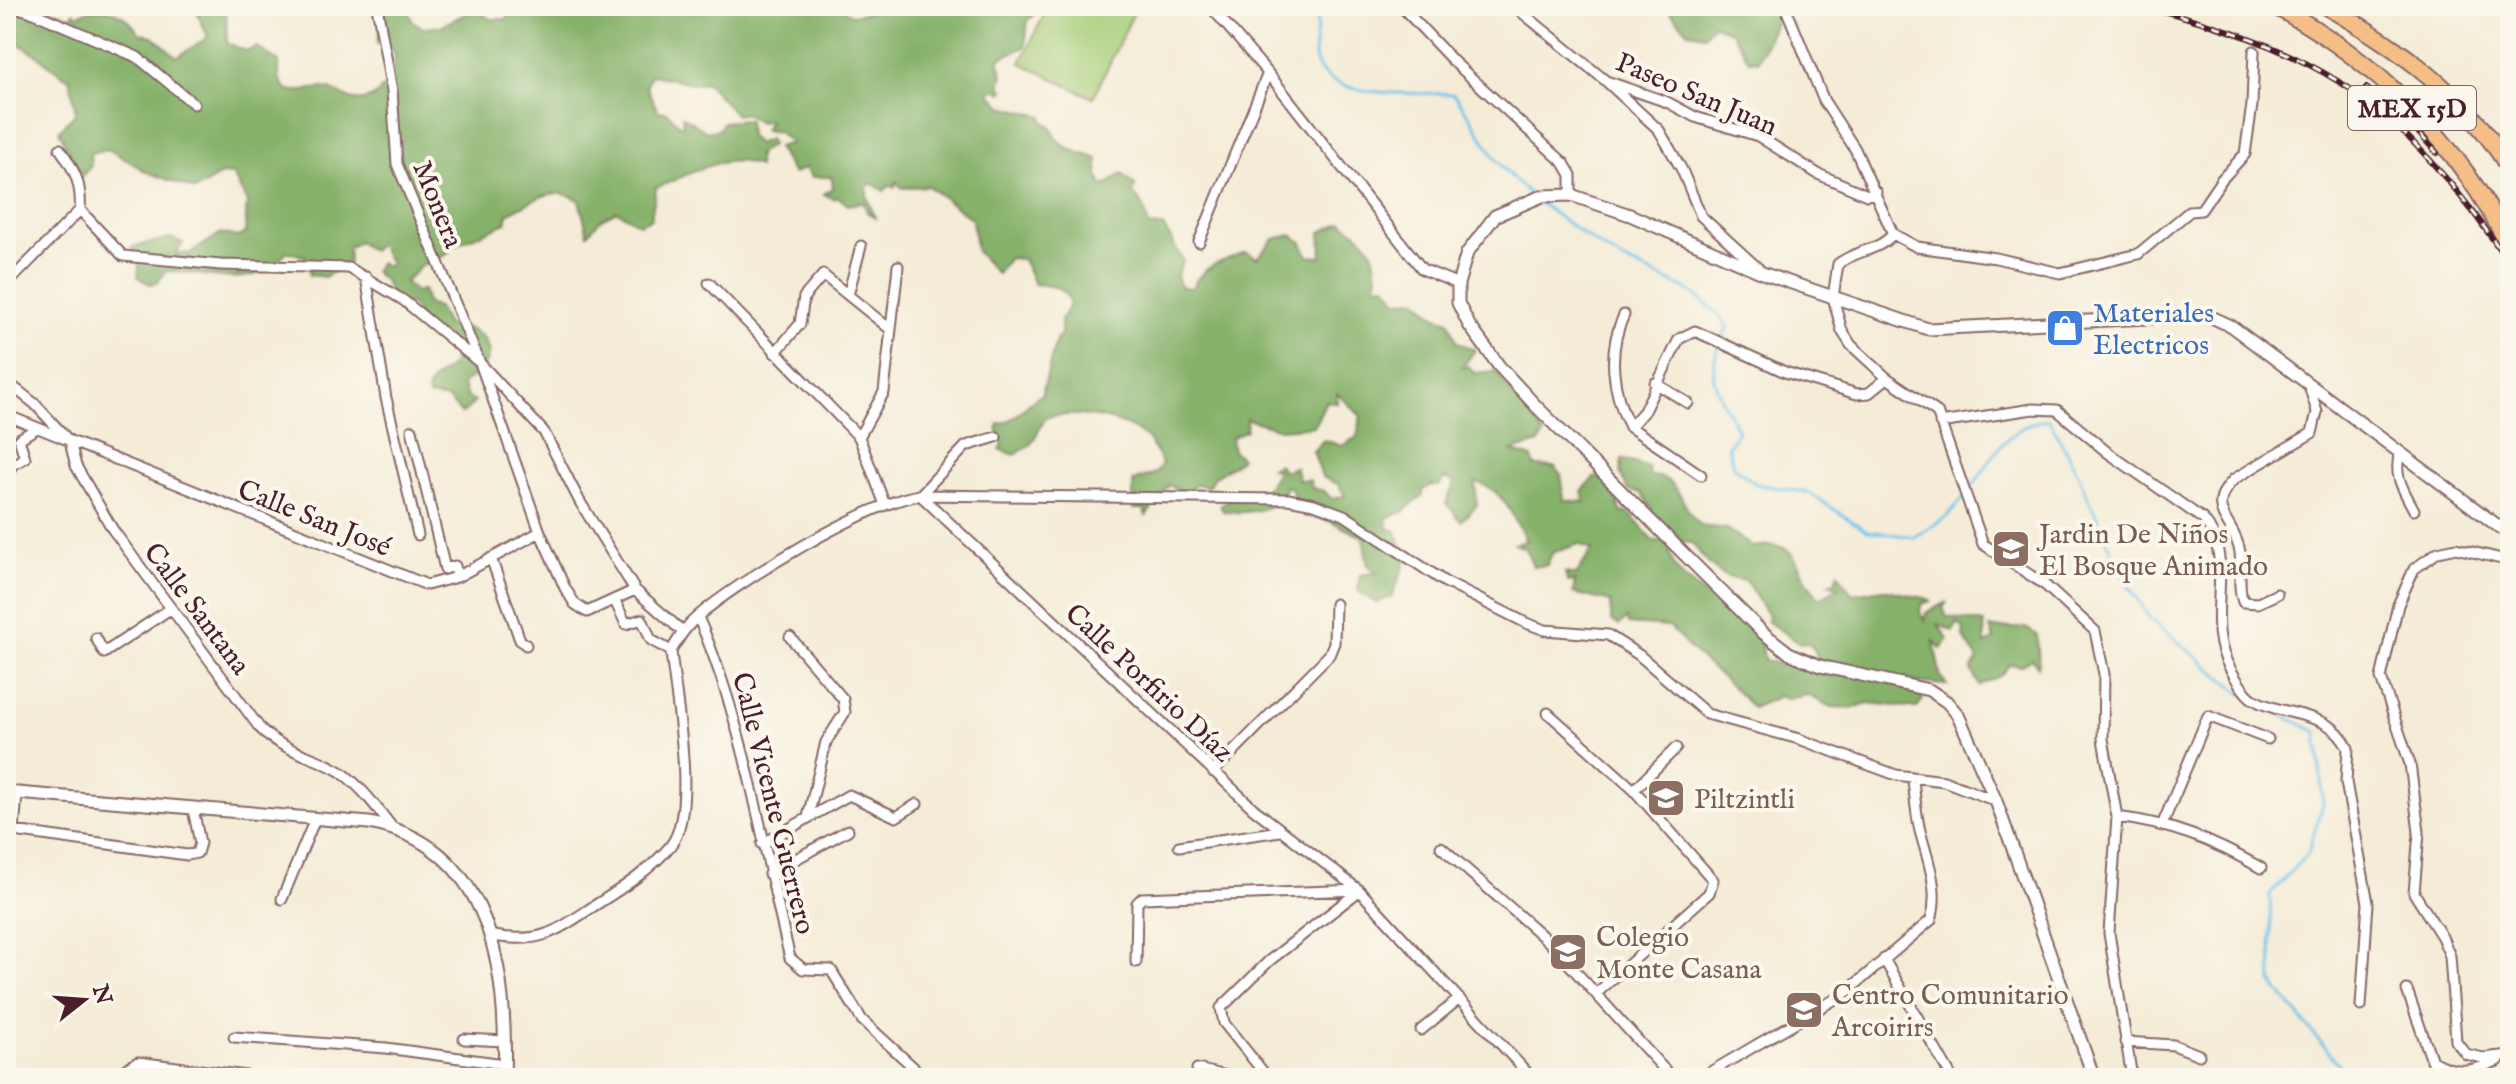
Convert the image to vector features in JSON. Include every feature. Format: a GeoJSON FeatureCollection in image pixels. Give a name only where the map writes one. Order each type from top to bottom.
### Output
{"type":"FeatureCollection","features":[{"type":"Feature","properties":{"kind":"highway","name":"MEX 15D"},"geometry":{"type":"LineString","coordinates":[[2275,6],[2338,42],[2419,114],[2475,183],[2510,248]]}},
{"type":"Feature","properties":{"kind":"highway","name":"MEX 15D"},"geometry":{"type":"LineString","coordinates":[[2326,6],[2418,64],[2476,121],[2510,169]]}},
{"type":"Feature","properties":{"kind":"street"},"geometry":{"type":"LineString","coordinates":[[9,6],[32,8],[137,57],[194,104]]}},
{"type":"Feature","properties":{"kind":"street","name":"Monera"},"geometry":{"type":"LineString","coordinates":[[377,6],[392,91],[397,164],[480,363],[540,532],[575,604],[587,612],[615,601]]}},
{"type":"Feature","properties":{"kind":"street"},"geometry":{"type":"LineString","coordinates":[[1210,6],[1268,73],[1422,269],[1458,284]]}},
{"type":"Feature","properties":{"kind":"street"},"geometry":{"type":"LineString","coordinates":[[1401,6],[1453,61],[1564,163],[1571,175],[1571,195]]}},
{"type":"Feature","properties":{"kind":"street","name":"Paseo San Juan"},"geometry":{"type":"LineString","coordinates":[[1514,6],[1606,81],[1667,102],[1695,117],[1744,130],[1818,174],[1867,195],[1876,192]]}},
{"type":"Feature","properties":{"kind":"street"},"geometry":{"type":"LineString","coordinates":[[1785,6],[1824,101],[1855,149],[1893,234],[1917,247],[1996,258],[2060,273],[2138,254],[2190,211],[2201,210],[2222,179],[2245,154],[2252,105],[2254,51]]}},
{"type":"Feature","properties":{"kind":"street"},"geometry":{"type":"LineString","coordinates":[[1199,242],[1268,73]]}},
{"type":"Feature","properties":{"kind":"street"},"geometry":{"type":"LineString","coordinates":[[1606,81],[1659,130],[1682,170],[1701,216],[1765,274]]}},
{"type":"Feature","properties":{"kind":"street"},"geometry":{"type":"LineString","coordinates":[[6,285],[80,210],[81,191],[75,169],[60,149]]}},
{"type":"Feature","properties":{"kind":"street"},"geometry":{"type":"LineString","coordinates":[[2094,1078],[1976,748],[1947,702],[1929,690],[1820,666],[1789,653],[1762,632],[1499,366],[1458,303],[1458,284],[1467,253],[1481,231],[1495,216],[1516,205],[1542,196],[1571,195],[1630,215],[1765,274],[1928,329],[2207,315],[2231,326],[2510,535]]}},
{"type":"Feature","properties":{"kind":"street"},"geometry":{"type":"LineString","coordinates":[[80,210],[123,256],[221,265],[349,268],[403,300],[480,363],[544,432],[580,502],[635,590],[683,632]]}},
{"type":"Feature","properties":{"kind":"street"},"geometry":{"type":"LineString","coordinates":[[1893,234],[1885,244],[1846,257],[1838,264],[1833,297],[1846,338],[1887,378],[1937,412],[1975,530],[1983,544],[2045,585],[2095,631],[2104,674],[2103,739],[2117,817],[2109,933],[2132,1078]]}},
{"type":"Feature","properties":{"kind":"street"},"geometry":{"type":"LineString","coordinates":[[848,295],[861,246]]}},
{"type":"Feature","properties":{"kind":"street"},"geometry":{"type":"LineString","coordinates":[[859,437],[884,392],[898,266]]}},
{"type":"Feature","properties":{"kind":"street"},"geometry":{"type":"LineString","coordinates":[[775,353],[800,324],[804,297],[823,275],[890,329]]}},
{"type":"Feature","properties":{"kind":"street"},"geometry":{"type":"LineString","coordinates":[[366,277],[386,398],[418,535]]}},
{"type":"Feature","properties":{"kind":"street"},"geometry":{"type":"LineString","coordinates":[[709,283],[859,437],[885,505]]}},
{"type":"Feature","properties":{"kind":"street"},"geometry":{"type":"LineString","coordinates":[[1624,315],[1612,348],[1622,411],[1630,427],[1701,475]]}},
{"type":"Feature","properties":{"kind":"street"},"geometry":{"type":"LineString","coordinates":[[1630,427],[1644,411],[1681,335],[1695,331],[1785,372],[1857,394],[1869,393],[1887,378]]}},
{"type":"Feature","properties":{"kind":"street","name":"Calle Santana"},"geometry":{"type":"LineString","coordinates":[[6,381],[35,404],[70,442],[76,466],[113,530],[270,739],[339,771],[360,787],[392,827]]}},
{"type":"Feature","properties":{"kind":"street"},"geometry":{"type":"LineString","coordinates":[[1655,383],[1688,403]]}},
{"type":"Feature","properties":{"kind":"street"},"geometry":{"type":"LineString","coordinates":[[2277,594],[2258,603],[2243,602],[2240,553],[2221,512],[2220,500],[2224,489],[2234,479],[2312,433],[2317,412],[2309,385]]}},
{"type":"Feature","properties":{"kind":"street"},"geometry":{"type":"LineString","coordinates":[[1940,423],[2033,409],[2057,410],[2140,476],[2203,519],[2215,533],[2220,560],[2218,640],[2230,669],[2252,699],[2329,725],[2348,748],[2346,782],[2368,903],[2361,1006]]}},
{"type":"Feature","properties":{"kind":"street","name":"Calle San José"},"geometry":{"type":"LineString","coordinates":[[6,415],[70,442],[84,444],[155,477],[417,583],[443,584],[540,532]]}},
{"type":"Feature","properties":{"kind":"street"},"geometry":{"type":"LineString","coordinates":[[8,475],[12,465],[25,458],[19,439],[37,428]]}},
{"type":"Feature","properties":{"kind":"street"},"geometry":{"type":"LineString","coordinates":[[412,430],[445,569],[455,566],[457,577]]}},
{"type":"Feature","properties":{"kind":"street"},"geometry":{"type":"LineString","coordinates":[[920,495],[966,446],[996,437]]}},
{"type":"Feature","properties":{"kind":"street"},"geometry":{"type":"LineString","coordinates":[[2400,452],[2395,469],[2397,479],[2414,510]]}},
{"type":"Feature","properties":{"kind":"street"},"geometry":{"type":"LineString","coordinates":[[493,936],[517,940],[545,937],[629,884],[671,844],[684,806],[685,781],[671,651],[683,632],[698,617],[750,579],[885,505],[920,495],[1288,499],[1314,504],[1344,515],[1445,582],[1526,623],[1545,630],[1608,635],[1639,655],[1707,714],[1799,739],[1913,780],[1944,781],[1996,801]]}},
{"type":"Feature","properties":{"kind":"street","name":"Calle Porfirio Díaz"},"geometry":{"type":"LineString","coordinates":[[920,495],[1213,772],[1280,831],[1359,890],[1532,1078]]}},
{"type":"Feature","properties":{"kind":"street"},"geometry":{"type":"LineString","coordinates":[[2508,1056],[2483,1058],[2466,1054],[2456,1041],[2450,956],[2442,937],[2414,893],[2419,832],[2406,746],[2381,678],[2398,605],[2414,569],[2438,552],[2456,548],[2510,561]]}},
{"type":"Feature","properties":{"kind":"street"},"geometry":{"type":"LineString","coordinates":[[491,558],[520,640],[526,645]]}},
{"type":"Feature","properties":{"kind":"street"},"geometry":{"type":"LineString","coordinates":[[635,590],[615,601],[626,624],[642,619],[651,640],[671,651]]}},
{"type":"Feature","properties":{"kind":"street"},"geometry":{"type":"LineString","coordinates":[[1213,772],[1329,655],[1334,643],[1335,604]]}},
{"type":"Feature","properties":{"kind":"street"},"geometry":{"type":"LineString","coordinates":[[96,638],[104,653],[170,609]]}},
{"type":"Feature","properties":{"kind":"street","name":"Calle Vicente Guerrero"},"geometry":{"type":"LineString","coordinates":[[698,617],[717,660],[740,735],[790,958],[803,969],[831,970],[862,1020],[925,1078]]}},
{"type":"Feature","properties":{"kind":"street"},"geometry":{"type":"LineString","coordinates":[[790,637],[843,699],[845,712],[826,742],[808,817]]}},
{"type":"Feature","properties":{"kind":"street"},"geometry":{"type":"LineString","coordinates":[[1548,713],[1634,790],[1710,875],[1713,886],[1598,992]]}},
{"type":"Feature","properties":{"kind":"street"},"geometry":{"type":"LineString","coordinates":[[2163,823],[2208,716],[2268,739]]}},
{"type":"Feature","properties":{"kind":"street"},"geometry":{"type":"LineString","coordinates":[[1634,790],[1676,748]]}},
{"type":"Feature","properties":{"kind":"street"},"geometry":{"type":"LineString","coordinates":[[1700,1078],[1844,994],[1931,920],[1936,905],[1934,888],[1920,829],[1913,780]]}},
{"type":"Feature","properties":{"kind":"street"},"geometry":{"type":"LineString","coordinates":[[193,809],[200,843],[197,853],[187,855],[14,831],[11,792],[392,827],[425,844],[469,888],[493,936],[505,1041],[504,1078]]}},
{"type":"Feature","properties":{"kind":"street"},"geometry":{"type":"LineString","coordinates":[[762,844],[849,795],[896,817],[917,804]]}},
{"type":"Feature","properties":{"kind":"street"},"geometry":{"type":"LineString","coordinates":[[2117,817],[2163,823],[2226,848],[2261,868]]}},
{"type":"Feature","properties":{"kind":"street"},"geometry":{"type":"LineString","coordinates":[[282,899],[315,819]]}},
{"type":"Feature","properties":{"kind":"street"},"geometry":{"type":"LineString","coordinates":[[769,874],[848,830]]}},
{"type":"Feature","properties":{"kind":"street"},"geometry":{"type":"LineString","coordinates":[[1179,846],[1280,831]]}},
{"type":"Feature","properties":{"kind":"street"},"geometry":{"type":"LineString","coordinates":[[1441,847],[1548,941],[1598,992],[1672,1078]]}},
{"type":"Feature","properties":{"kind":"street"},"geometry":{"type":"LineString","coordinates":[[1136,962],[1137,903],[1142,898],[1359,890]]}},
{"type":"Feature","properties":{"kind":"street"},"geometry":{"type":"LineString","coordinates":[[1268,1078],[1224,1023],[1221,1008],[1269,961],[1359,890]]}},
{"type":"Feature","properties":{"kind":"street"},"geometry":{"type":"LineString","coordinates":[[1884,959],[1952,1078]]}},
{"type":"Feature","properties":{"kind":"street"},"geometry":{"type":"LineString","coordinates":[[2407,990],[2432,1061],[2453,1072],[2479,1070],[2508,1056]]}},
{"type":"Feature","properties":{"kind":"street"},"geometry":{"type":"LineString","coordinates":[[1421,1030],[1459,999]]}},
{"type":"Feature","properties":{"kind":"street"},"geometry":{"type":"LineString","coordinates":[[234,1037],[386,1048],[504,1064]]}},
{"type":"Feature","properties":{"kind":"street"},"geometry":{"type":"LineString","coordinates":[[464,1039],[505,1041]]}},
{"type":"Feature","properties":{"kind":"street"},"geometry":{"type":"LineString","coordinates":[[2125,1042],[2174,1045],[2199,1055]]}},
{"type":"Feature","properties":{"kind":"street"},"geometry":{"type":"LineString","coordinates":[[127,1078],[127,1068],[138,1062],[262,1078]]}},
{"type":"Feature","properties":{"kind":"street"},"geometry":{"type":"LineString","coordinates":[[1197,1069],[1235,1078]]}},
{"type":"Feature","properties":{"kind":"green space"},"geometry":{"type":"Polygon","coordinates":[[[6,6],[39,6],[71,17],[74,12],[79,15],[95,9],[112,11],[128,20],[140,34],[153,36],[177,57],[208,37],[194,6],[226,6],[227,43],[246,51],[257,47],[279,62],[279,78],[287,91],[324,88],[350,99],[363,100],[378,93],[392,71],[395,54],[387,46],[377,44],[384,6],[405,6],[413,21],[423,28],[441,26],[471,11],[472,6],[490,19],[506,19],[517,6],[836,6],[852,15],[908,6],[1031,6],[1037,12],[1028,20],[1025,47],[998,59],[1003,76],[1000,85],[1004,89],[1002,93],[996,89],[989,92],[1002,106],[1043,116],[1043,122],[1050,125],[1063,145],[1098,159],[1098,176],[1103,187],[1122,174],[1136,186],[1132,192],[1143,205],[1149,227],[1163,226],[1183,260],[1177,276],[1180,287],[1193,288],[1201,274],[1214,265],[1246,252],[1257,258],[1274,239],[1292,235],[1301,241],[1308,256],[1322,257],[1321,232],[1342,222],[1366,241],[1374,255],[1377,286],[1386,285],[1397,300],[1416,299],[1437,317],[1449,321],[1457,342],[1475,350],[1462,368],[1469,366],[1474,373],[1497,371],[1533,418],[1544,435],[1539,443],[1512,451],[1532,458],[1534,466],[1555,467],[1561,474],[1564,500],[1585,502],[1582,491],[1595,477],[1617,483],[1612,491],[1621,499],[1618,503],[1621,512],[1629,513],[1653,541],[1666,540],[1671,544],[1670,553],[1675,568],[1686,580],[1707,596],[1711,588],[1758,620],[1764,660],[1779,664],[1790,656],[1821,663],[1811,644],[1798,642],[1767,621],[1768,616],[1746,581],[1721,573],[1692,543],[1671,540],[1657,517],[1650,523],[1652,510],[1641,493],[1628,490],[1620,473],[1622,459],[1648,468],[1650,476],[1660,477],[1674,486],[1699,524],[1726,529],[1752,547],[1769,545],[1789,552],[1820,598],[1839,587],[1829,583],[1836,581],[1838,573],[1852,594],[1883,589],[1928,599],[1931,601],[1921,604],[1920,613],[1925,620],[1926,613],[1947,602],[1943,608],[1947,617],[1984,623],[1985,644],[1994,640],[1990,628],[2026,628],[2037,635],[2039,664],[2038,667],[2032,659],[2020,666],[2010,664],[2000,676],[1979,685],[1971,670],[1978,659],[1963,637],[1964,629],[1958,623],[1953,631],[1938,624],[1948,640],[1941,649],[1934,641],[1940,675],[1947,685],[1920,683],[1905,678],[1899,684],[1914,686],[1923,699],[1917,708],[1868,703],[1853,708],[1832,707],[1807,695],[1786,699],[1780,696],[1752,708],[1670,627],[1628,624],[1627,619],[1619,625],[1611,621],[1611,602],[1573,593],[1575,581],[1568,582],[1565,573],[1576,575],[1592,550],[1579,544],[1552,553],[1547,565],[1533,567],[1525,548],[1515,544],[1526,541],[1501,497],[1475,482],[1477,505],[1461,521],[1446,503],[1455,482],[1444,478],[1439,486],[1432,485],[1423,490],[1423,495],[1403,512],[1386,518],[1388,528],[1396,531],[1406,560],[1392,597],[1376,603],[1358,591],[1360,575],[1377,573],[1368,566],[1363,537],[1332,522],[1306,516],[1291,488],[1286,486],[1276,502],[1260,510],[1223,511],[1220,505],[1233,497],[1266,489],[1277,471],[1271,468],[1278,464],[1284,471],[1295,467],[1299,480],[1310,480],[1312,488],[1324,491],[1332,499],[1345,496],[1338,484],[1322,477],[1313,451],[1324,440],[1342,446],[1357,437],[1361,416],[1337,393],[1337,403],[1326,401],[1314,426],[1280,429],[1247,419],[1246,430],[1231,438],[1233,451],[1241,458],[1237,462],[1214,477],[1208,487],[1197,484],[1184,494],[1169,485],[1146,516],[1144,509],[1133,509],[1133,481],[1156,473],[1162,464],[1149,441],[1128,426],[1086,416],[1046,417],[1031,444],[1015,455],[1000,450],[1003,445],[997,429],[999,424],[1011,419],[1042,394],[1056,340],[1061,335],[1061,319],[1070,304],[1065,293],[1057,288],[1034,284],[1023,259],[1009,258],[997,274],[976,251],[972,219],[928,186],[902,188],[897,182],[894,188],[890,185],[884,191],[873,184],[867,185],[867,197],[875,218],[867,212],[863,202],[848,205],[838,197],[833,199],[824,194],[833,188],[832,177],[812,177],[805,168],[793,174],[777,147],[791,143],[778,132],[764,130],[769,121],[757,122],[744,113],[736,115],[706,82],[699,84],[651,75],[646,86],[658,111],[667,112],[679,125],[683,125],[682,116],[707,132],[720,129],[723,122],[748,120],[749,136],[757,144],[769,139],[771,145],[758,154],[758,167],[734,161],[693,172],[656,188],[651,219],[639,224],[617,211],[601,219],[588,234],[579,200],[560,194],[542,196],[508,214],[506,223],[455,245],[446,255],[421,266],[405,282],[415,292],[423,290],[427,304],[438,308],[447,325],[474,332],[488,346],[484,365],[476,375],[462,383],[467,397],[475,402],[462,414],[448,399],[429,396],[427,391],[432,381],[453,364],[456,347],[432,330],[430,334],[422,332],[422,321],[410,304],[394,302],[385,282],[374,271],[380,263],[387,267],[390,263],[378,243],[372,251],[358,242],[348,248],[349,262],[325,277],[310,275],[306,257],[287,251],[260,273],[245,277],[166,271],[157,283],[150,284],[138,277],[139,265],[132,247],[170,238],[183,243],[176,254],[191,253],[221,233],[237,237],[245,234],[247,202],[233,175],[223,174],[195,190],[147,172],[108,149],[90,153],[91,166],[82,176],[59,131],[76,113],[70,79],[23,46],[6,42],[6,6]]]}},
{"type":"Feature","properties":{"kind":"green space"},"geometry":{"type":"Polygon","coordinates":[[[1048,6],[1137,6],[1093,98],[1021,63],[1048,6]]]}},
{"type":"Feature","properties":{"kind":"green space"},"geometry":{"type":"Polygon","coordinates":[[[1664,6],[1782,7],[1758,61],[1748,59],[1731,31],[1713,25],[1705,35],[1689,32],[1664,6]]]}},
{"type":"Feature","properties":{"kind":"waterway"},"geometry":{"type":"LineString","coordinates":[[1304,6],[1317,19],[1315,57],[1322,72],[1335,82],[1374,92],[1453,94],[1498,161],[1532,196]]}},
{"type":"Feature","properties":{"kind":"waterway"},"geometry":{"type":"LineString","coordinates":[[1537,201],[1614,255],[1692,293],[1728,326],[1715,357],[1714,380],[1738,431],[1728,446],[1733,466],[1756,484],[1809,493],[1867,531],[1914,537],[1948,516],[1964,497]]}},
{"type":"Feature","properties":{"kind":"waterway"},"geometry":{"type":"LineString","coordinates":[[1969,491],[2010,436],[2033,423],[2049,419],[2078,474],[2122,575],[2150,619],[2242,694]]}},
{"type":"Feature","properties":{"kind":"waterway"},"geometry":{"type":"LineString","coordinates":[[2280,714],[2317,732],[2323,804],[2308,853],[2270,894],[2272,983],[2350,1078]]}},
{"type":"Feature","properties":{"kind":"railway"},"geometry":{"type":"LineString","coordinates":[[2144,6],[2219,27],[2267,45],[2314,67],[2361,97],[2386,116],[2433,163],[2510,265]]}},
{"type":"Feature","properties":{"kind":"railway"},"geometry":{"type":"LineString","coordinates":[[2366,88],[2405,118],[2437,153]]}},
{"type":"Feature","properties":{"kind":"place","name":"Materiales Electricos"},"geometry":{"type":"Point","coordinates":[2065,328]}},
{"type":"Feature","properties":{"kind":"place","name":"Jardin De Niños El Bosque Animado"},"geometry":{"type":"Point","coordinates":[2011,549]}},
{"type":"Feature","properties":{"kind":"place","name":"Piltzintli"},"geometry":{"type":"Point","coordinates":[1666,798]}},
{"type":"Feature","properties":{"kind":"place","name":"Colegio Monte Casana"},"geometry":{"type":"Point","coordinates":[1568,952]}},
{"type":"Feature","properties":{"kind":"place","name":"Centro Comunitario Arcoirirs"},"geometry":{"type":"Point","coordinates":[1804,1010]}}]}
